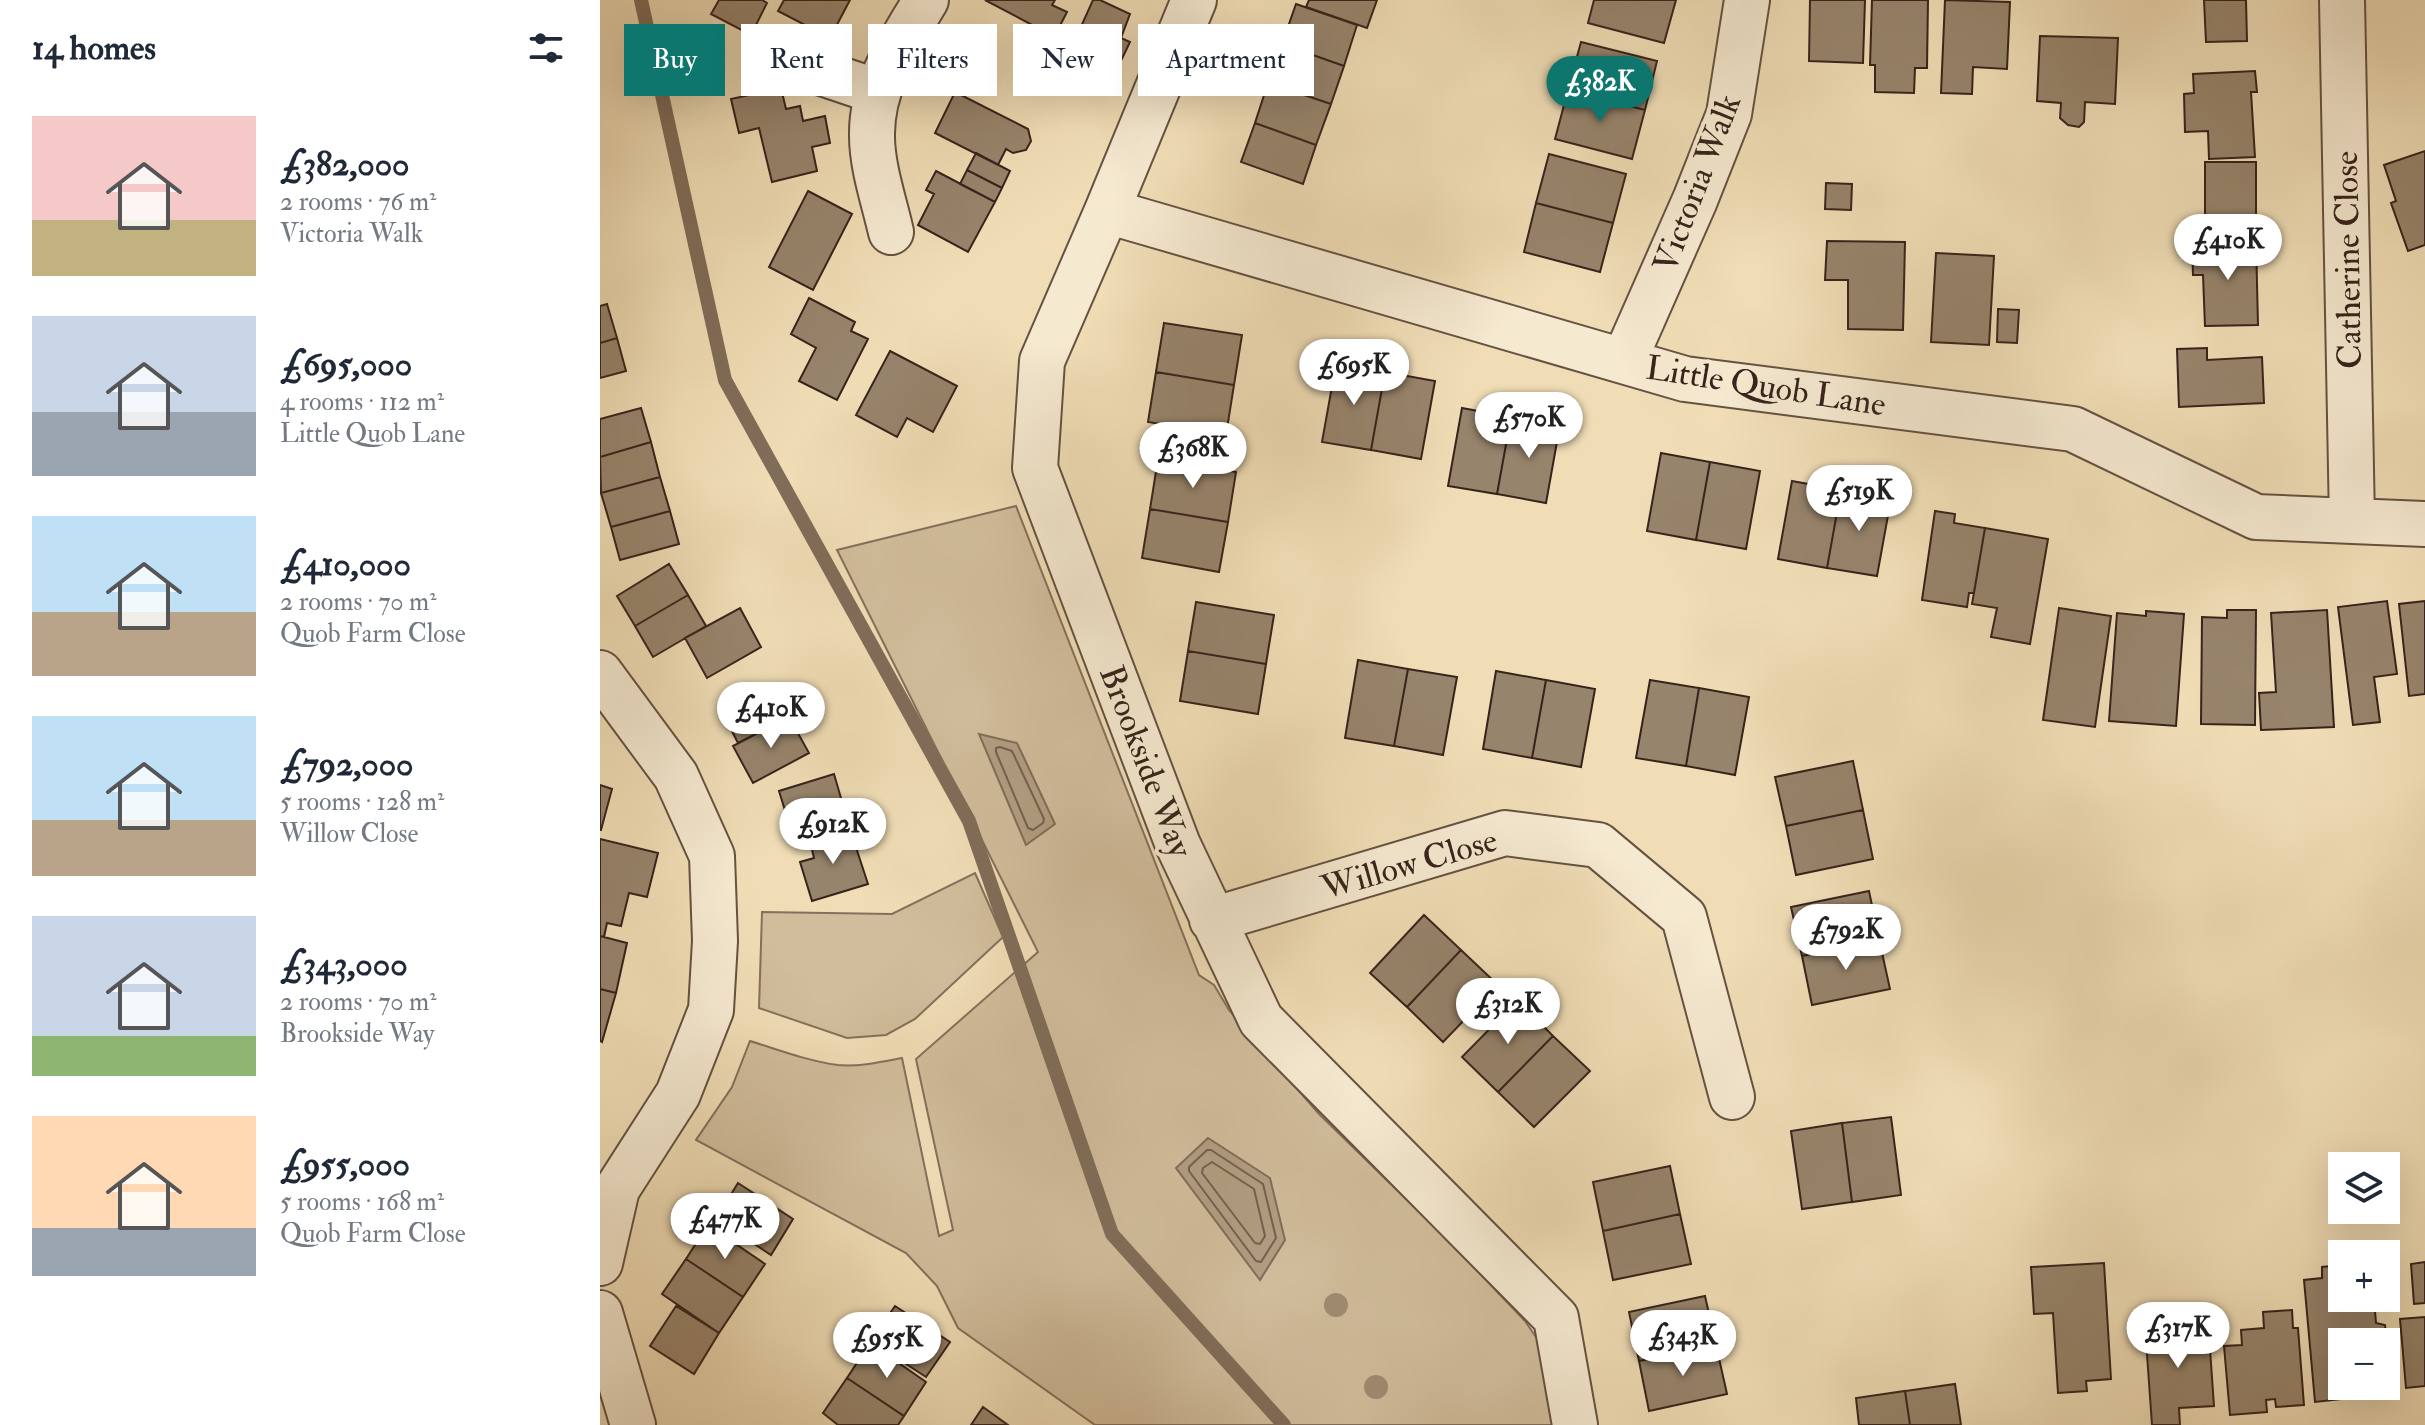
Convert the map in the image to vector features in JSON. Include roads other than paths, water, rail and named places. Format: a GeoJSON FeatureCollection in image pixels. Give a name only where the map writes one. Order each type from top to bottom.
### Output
{"type":"FeatureCollection","features":[{"type":"Feature","properties":{"kind":"street"},"geometry":{"type":"LineString","coordinates":[[912,24],[926,0]]}},
{"type":"Feature","properties":{"kind":"street","name":"Brookside Way"},"geometry":{"type":"LineString","coordinates":[[1194,0],[1042,361],[1035,468],[1178,845],[1261,1020],[1556,1318],[1575,1425]]}},
{"type":"Feature","properties":{"kind":"street","name":"Victoria Walk"},"geometry":{"type":"LineString","coordinates":[[1624,361],[1729,114],[1747,0]]}},
{"type":"Feature","properties":{"kind":"street","name":"Catherine Close"},"geometry":{"type":"LineString","coordinates":[[2342,0],[2352,521]]}},
{"type":"Feature","properties":{"kind":"street"},"geometry":{"type":"LineString","coordinates":[[877,96],[872,136],[891,232]]}},
{"type":"Feature","properties":{"kind":"street","name":"Little Quob Lane"},"geometry":{"type":"LineString","coordinates":[[1107,211],[1685,379],[2073,429],[2256,517],[2425,524]]}},
{"type":"Feature","properties":{"kind":"street"},"geometry":{"type":"LineString","coordinates":[[600,673],[676,776],[712,856],[715,941],[711,1010],[678,1094],[617,1189],[600,1263]]}},
{"type":"Feature","properties":{"kind":"street","name":"Willow Close"},"geometry":{"type":"LineString","coordinates":[[1212,920],[1505,833],[1598,845],[1684,917],[1732,1097]]}},
{"type":"Feature","properties":{"kind":"street"},"geometry":{"type":"LineString","coordinates":[[600,1313],[633,1425]]}},
{"type":"Feature","properties":{"kind":"water"},"geometry":{"type":"Polygon","coordinates":[[[979,734],[1017,743],[1055,824],[1026,845],[979,734]]]}},
{"type":"Feature","properties":{"kind":"water"},"geometry":{"type":"Polygon","coordinates":[[[1208,1138],[1270,1178],[1285,1240],[1260,1280],[1176,1168],[1208,1138]]]}},
{"type":"Feature","properties":{"kind":"waterway"},"geometry":{"type":"LineString","coordinates":[[641,0],[725,380],[969,821],[1112,1234],[1284,1425]]}}]}
